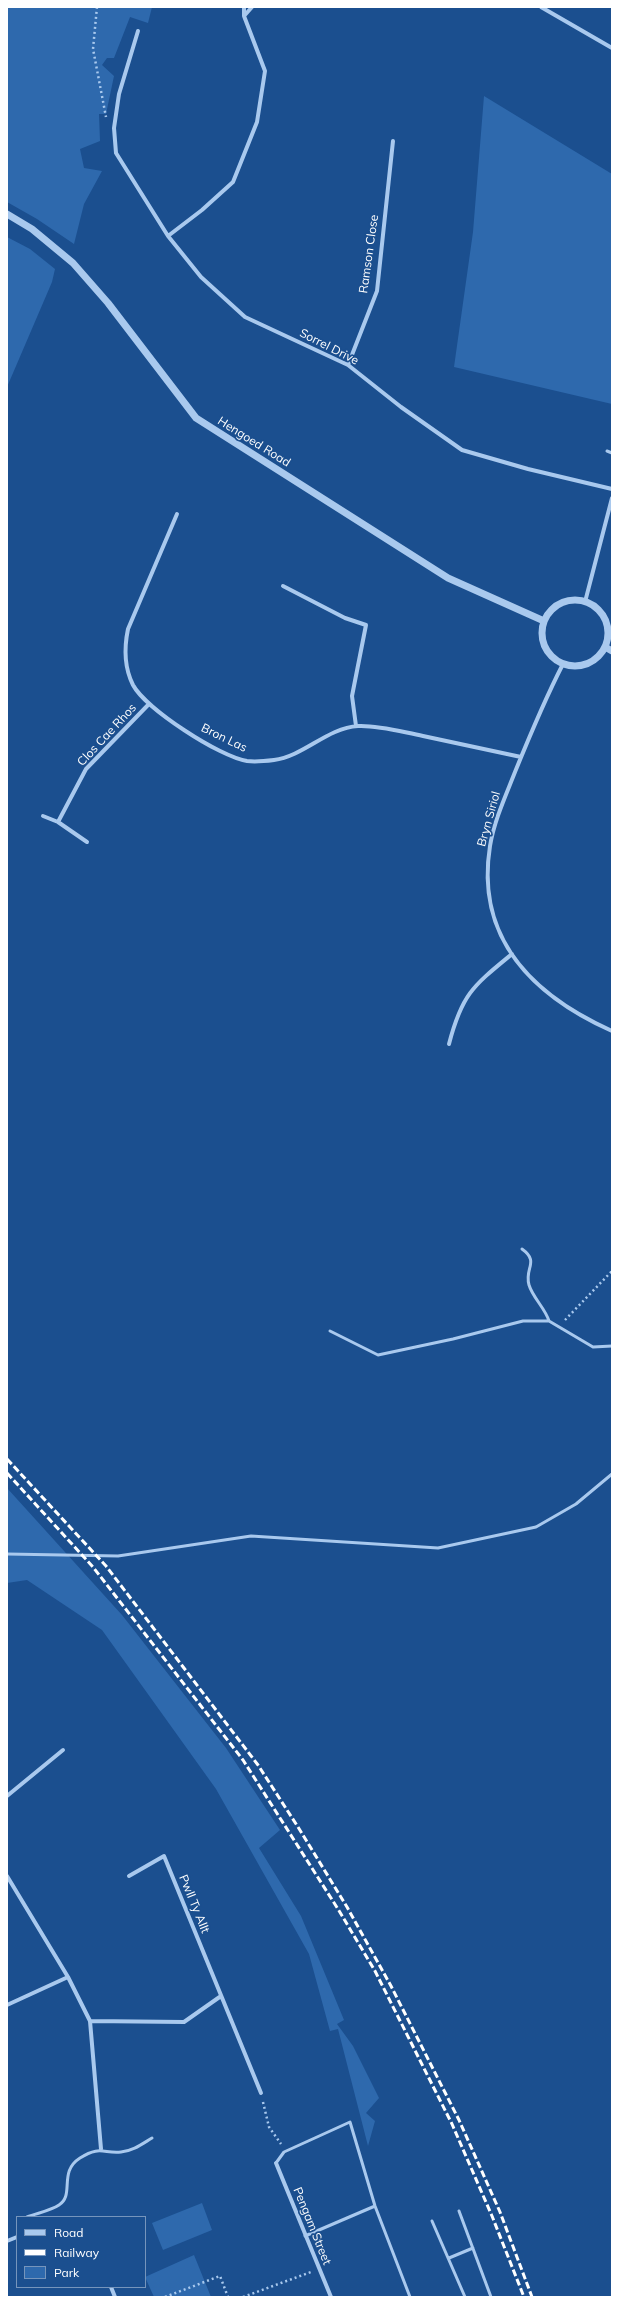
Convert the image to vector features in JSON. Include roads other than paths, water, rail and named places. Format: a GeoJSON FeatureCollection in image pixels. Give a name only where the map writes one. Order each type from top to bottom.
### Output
{"type":"FeatureCollection","features":[{"type":"Feature","properties":{"kind":"street"},"geometry":{"type":"LineString","coordinates":[[168,236],[202,210],[232,182],[257,122],[265,71],[244,16],[244,7]]}},
{"type":"Feature","properties":{"kind":"street"},"geometry":{"type":"LineString","coordinates":[[244,16],[252,7]]}},
{"type":"Feature","properties":{"kind":"street"},"geometry":{"type":"LineString","coordinates":[[541,7],[612,48]]}},
{"type":"Feature","properties":{"kind":"street","name":"Sorrel Drive"},"geometry":{"type":"LineString","coordinates":[[138,31],[119,94],[114,128],[116,153],[168,236],[201,277],[245,318],[348,365],[401,407],[462,450],[528,469],[612,489]]}},
{"type":"Feature","properties":{"kind":"street","name":"Ramson Close"},"geometry":{"type":"LineString","coordinates":[[348,365],[377,291],[393,141]]}},
{"type":"Feature","properties":{"kind":"street","name":"Hengoed Road"},"geometry":{"type":"LineString","coordinates":[[7,214],[32,229],[73,263],[108,303],[196,418],[448,578],[544,621]]}},
{"type":"Feature","properties":{"kind":"street"},"geometry":{"type":"LineString","coordinates":[[585,602],[612,498]]}},
{"type":"Feature","properties":{"kind":"street","name":"Bron Las"},"geometry":{"type":"LineString","coordinates":[[177,514],[128,629],[124,647],[127,669],[133,685],[148,705],[170,722],[227,753],[247,761],[274,760],[294,755],[325,736],[356,726],[384,728],[521,757]]}},
{"type":"Feature","properties":{"kind":"street"},"geometry":{"type":"LineString","coordinates":[[283,586],[345,618],[366,625],[352,696],[356,726]]}},
{"type":"Feature","properties":{"kind":"street"},"geometry":{"type":"LineString","coordinates":[[575,600],[585,602],[595,607],[605,620],[608,636],[605,647],[592,662],[583,666],[563,664],[554,659],[547,651],[543,642],[544,621],[556,606],[575,600]]}},
{"type":"Feature","properties":{"kind":"street"},"geometry":{"type":"LineString","coordinates":[[605,647],[612,651]]}},
{"type":"Feature","properties":{"kind":"street","name":"Bryn Siriol"},"geometry":{"type":"LineString","coordinates":[[563,664],[539,711],[501,808],[490,846],[488,880],[496,924],[512,954],[539,987],[587,1020],[612,1031]]}},
{"type":"Feature","properties":{"kind":"street","name":"Clos Cae Rhos"},"geometry":{"type":"LineString","coordinates":[[58,822],[86,769],[148,705]]}},
{"type":"Feature","properties":{"kind":"street"},"geometry":{"type":"LineString","coordinates":[[43,816],[58,822],[87,842]]}},
{"type":"Feature","properties":{"kind":"street"},"geometry":{"type":"LineString","coordinates":[[449,1044],[457,1014],[466,998],[478,981],[512,954]]}},
{"type":"Feature","properties":{"kind":"street"},"geometry":{"type":"LineString","coordinates":[[7,1796],[63,1750]]}},
{"type":"Feature","properties":{"kind":"street","name":"Pwll Ty Allt"},"geometry":{"type":"LineString","coordinates":[[129,1876],[164,1856],[261,2093]]}},
{"type":"Feature","properties":{"kind":"street"},"geometry":{"type":"LineString","coordinates":[[7,1876],[68,1977],[90,2021],[101,2149]]}},
{"type":"Feature","properties":{"kind":"street"},"geometry":{"type":"LineString","coordinates":[[7,2005],[68,1977]]}},
{"type":"Feature","properties":{"kind":"street"},"geometry":{"type":"LineString","coordinates":[[90,2021],[184,2022],[221,1996]]}},
{"type":"Feature","properties":{"kind":"street","name":"Pengam Street"},"geometry":{"type":"LineString","coordinates":[[276,2163],[331,2297]]}},
{"type":"Feature","properties":{"kind":"lane"},"geometry":{"type":"LineString","coordinates":[[606,451],[612,453]]}},
{"type":"Feature","properties":{"kind":"lane"},"geometry":{"type":"LineString","coordinates":[[522,1249],[530,1255],[531,1259],[528,1278],[529,1287],[549,1321]]}},
{"type":"Feature","properties":{"kind":"lane"},"geometry":{"type":"LineString","coordinates":[[330,1331],[378,1355],[453,1339],[523,1321],[549,1321],[593,1347],[612,1346]]}},
{"type":"Feature","properties":{"kind":"lane"},"geometry":{"type":"LineString","coordinates":[[7,1554],[118,1556],[251,1536],[438,1548],[536,1528],[576,1504],[612,1474]]}},
{"type":"Feature","properties":{"kind":"lane"},"geometry":{"type":"LineString","coordinates":[[276,2163],[287,2151],[350,2122],[375,2206],[410,2297]]}},
{"type":"Feature","properties":{"kind":"lane"},"geometry":{"type":"LineString","coordinates":[[30,2216],[59,2205],[65,2199],[68,2186],[67,2173],[74,2163],[81,2157],[101,2149],[120,2152],[136,2148],[152,2138]]}},
{"type":"Feature","properties":{"kind":"lane"},"geometry":{"type":"LineString","coordinates":[[306,2236],[375,2206]]}},
{"type":"Feature","properties":{"kind":"lane"},"geometry":{"type":"LineString","coordinates":[[459,2211],[491,2297]]}},
{"type":"Feature","properties":{"kind":"lane"},"geometry":{"type":"LineString","coordinates":[[432,2221],[465,2297]]}},
{"type":"Feature","properties":{"kind":"lane"},"geometry":{"type":"LineString","coordinates":[[449,2258],[473,2248]]}},
{"type":"Feature","properties":{"kind":"railway"},"geometry":{"type":"LineString","coordinates":[[7,1459],[106,1566],[258,1765],[298,1827],[347,1907],[391,1986],[459,2120],[500,2212],[532,2297]]}},
{"type":"Feature","properties":{"kind":"railway"},"geometry":{"type":"LineString","coordinates":[[7,1473],[93,1567],[243,1760],[338,1909],[375,1971],[452,2124],[492,2216],[524,2297]]}}]}
